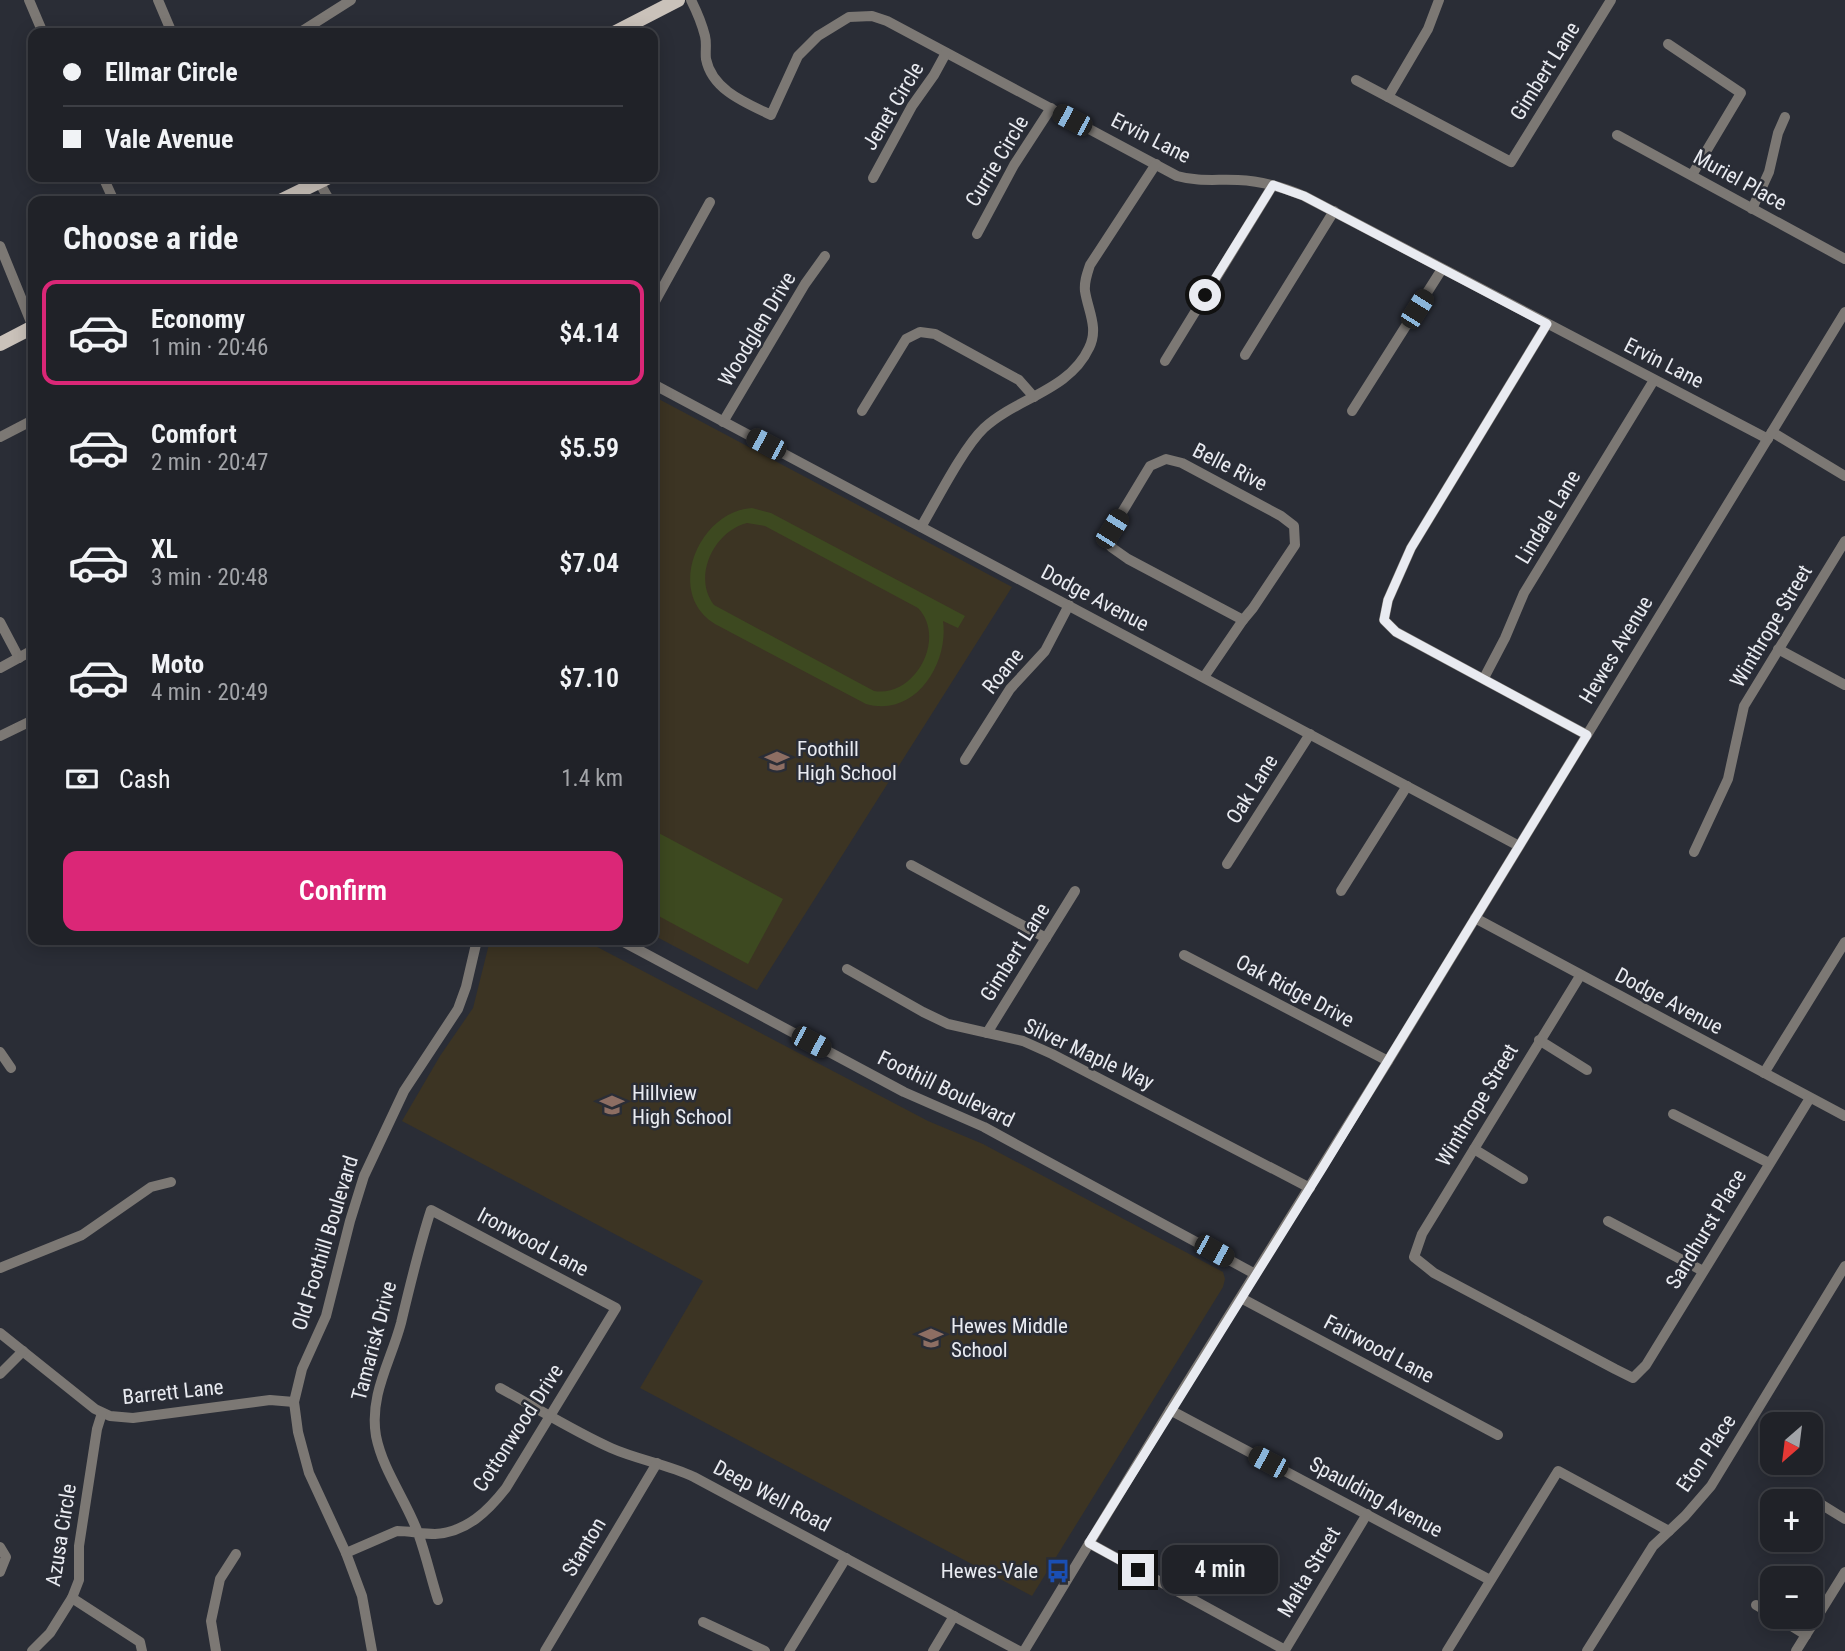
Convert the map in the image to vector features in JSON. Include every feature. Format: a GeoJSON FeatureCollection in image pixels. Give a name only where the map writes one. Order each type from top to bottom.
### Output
{"type":"FeatureCollection","features":[{"type":"Feature","properties":{"kind":"main road"},"geometry":{"type":"LineString","coordinates":[[624,28],[678,0]]}},
{"type":"Feature","properties":{"kind":"main road"},"geometry":{"type":"LineString","coordinates":[[289,196],[318,182]]}},
{"type":"Feature","properties":{"kind":"main road"},"geometry":{"type":"LineString","coordinates":[[0,344],[28,330]]}},
{"type":"Feature","properties":{"kind":"street"},"geometry":{"type":"LineString","coordinates":[[29,0],[41,28]]}},
{"type":"Feature","properties":{"kind":"street"},"geometry":{"type":"LineString","coordinates":[[158,0],[170,28]]}},
{"type":"Feature","properties":{"kind":"street"},"geometry":{"type":"LineString","coordinates":[[307,28],[351,0]]}},
{"type":"Feature","properties":{"kind":"street","name":"Ervin Lane"},"geometry":{"type":"LineString","coordinates":[[691,0],[706,38],[706,58],[711,73],[722,87],[740,100],[771,115],[798,56],[808,45],[849,17],[872,16],[887,21],[1177,176],[1192,180],[1234,180],[1273,185],[1304,196],[1654,380],[1770,435],[1845,476]]}},
{"type":"Feature","properties":{"kind":"street"},"geometry":{"type":"LineString","coordinates":[[1356,80],[1388,97],[1428,29],[1439,0]]}},
{"type":"Feature","properties":{"kind":"street","name":"Gimbert Lane"},"geometry":{"type":"LineString","coordinates":[[1388,97],[1511,162],[1611,0]]}},
{"type":"Feature","properties":{"kind":"street"},"geometry":{"type":"LineString","coordinates":[[1668,44],[1741,93],[1692,176]]}},
{"type":"Feature","properties":{"kind":"street","name":"Jenet Circle"},"geometry":{"type":"LineString","coordinates":[[873,178],[912,106],[946,53]]}},
{"type":"Feature","properties":{"kind":"street","name":"Currie Circle"},"geometry":{"type":"LineString","coordinates":[[977,234],[1014,165],[1051,108]]}},
{"type":"Feature","properties":{"kind":"street"},"geometry":{"type":"LineString","coordinates":[[1752,209],[1769,172],[1778,133],[1785,117]]}},
{"type":"Feature","properties":{"kind":"street","name":"Muriel Place"},"geometry":{"type":"LineString","coordinates":[[1617,135],[1845,259]]}},
{"type":"Feature","properties":{"kind":"street"},"geometry":{"type":"LineString","coordinates":[[921,527],[981,430],[997,416],[1069,375],[1089,349],[1094,336],[1093,319],[1085,291],[1090,265],[1156,164]]}},
{"type":"Feature","properties":{"kind":"street"},"geometry":{"type":"LineString","coordinates":[[1165,361],[1273,185]]}},
{"type":"Feature","properties":{"kind":"street"},"geometry":{"type":"LineString","coordinates":[[658,296],[710,202]]}},
{"type":"Feature","properties":{"kind":"street"},"geometry":{"type":"LineString","coordinates":[[1245,355],[1334,211]]}},
{"type":"Feature","properties":{"kind":"street"},"geometry":{"type":"LineString","coordinates":[[0,246],[28,315]]}},
{"type":"Feature","properties":{"kind":"street","name":"Woodglen Drive"},"geometry":{"type":"LineString","coordinates":[[723,422],[805,284],[825,256]]}},
{"type":"Feature","properties":{"kind":"street"},"geometry":{"type":"LineString","coordinates":[[1352,411],[1442,268]]}},
{"type":"Feature","properties":{"kind":"street","name":"Hewes Avenue"},"geometry":{"type":"LineString","coordinates":[[1022,1651],[1310,1188],[1845,312]]}},
{"type":"Feature","properties":{"kind":"street"},"geometry":{"type":"LineString","coordinates":[[1547,324],[1411,548],[1388,600],[1384,620],[1396,632],[1587,735]]}},
{"type":"Feature","properties":{"kind":"street"},"geometry":{"type":"LineString","coordinates":[[862,411],[906,339],[920,332],[935,334],[1018,380],[1034,397]]}},
{"type":"Feature","properties":{"kind":"street","name":"Lindale Lane"},"geometry":{"type":"LineString","coordinates":[[1483,678],[1505,638],[1524,593],[1654,380]]}},
{"type":"Feature","properties":{"kind":"street","name":"Dodge Avenue"},"geometry":{"type":"LineString","coordinates":[[658,387],[1519,846]]}},
{"type":"Feature","properties":{"kind":"street"},"geometry":{"type":"LineString","coordinates":[[0,437],[28,423]]}},
{"type":"Feature","properties":{"kind":"street","name":"Belle Rive"},"geometry":{"type":"LineString","coordinates":[[1204,677],[1295,545],[1294,526],[1281,516],[1182,463],[1166,459],[1150,466],[1112,529],[1111,547],[1128,559],[1243,620]]}},
{"type":"Feature","properties":{"kind":"street","name":"Winthrope Street"},"geometry":{"type":"LineString","coordinates":[[1694,852],[1728,779],[1744,706],[1845,541]]}},
{"type":"Feature","properties":{"kind":"street","name":"Roane"},"geometry":{"type":"LineString","coordinates":[[965,760],[1010,689],[1045,651],[1069,606]]}},
{"type":"Feature","properties":{"kind":"street"},"geometry":{"type":"LineString","coordinates":[[0,622],[19,658]]}},
{"type":"Feature","properties":{"kind":"street"},"geometry":{"type":"LineString","coordinates":[[1778,649],[1845,685]]}},
{"type":"Feature","properties":{"kind":"street"},"geometry":{"type":"LineString","coordinates":[[0,668],[28,653]]}},
{"type":"Feature","properties":{"kind":"street"},"geometry":{"type":"LineString","coordinates":[[0,736],[28,722]]}},
{"type":"Feature","properties":{"kind":"street","name":"Oak Lane"},"geometry":{"type":"LineString","coordinates":[[1227,864],[1310,734]]}},
{"type":"Feature","properties":{"kind":"street"},"geometry":{"type":"LineString","coordinates":[[1341,891],[1407,786]]}},
{"type":"Feature","properties":{"kind":"street"},"geometry":{"type":"LineString","coordinates":[[911,865],[1046,938]]}},
{"type":"Feature","properties":{"kind":"street","name":"Gimbert Lane"},"geometry":{"type":"LineString","coordinates":[[987,1033],[1075,891]]}},
{"type":"Feature","properties":{"kind":"street","name":"Dodge Avenue"},"geometry":{"type":"LineString","coordinates":[[1475,918],[1845,1116]]}},
{"type":"Feature","properties":{"kind":"street"},"geometry":{"type":"LineString","coordinates":[[1764,1073],[1845,942]]}},
{"type":"Feature","properties":{"kind":"street","name":"Old Foothill Boulevard"},"geometry":{"type":"LineString","coordinates":[[372,1651],[362,1596],[346,1553],[309,1472],[293,1402],[302,1370],[326,1317],[364,1176],[404,1091],[458,1009],[476,945]]}},
{"type":"Feature","properties":{"kind":"street","name":"Foothill Boulevard"},"geometry":{"type":"LineString","coordinates":[[629,945],[904,1092],[984,1127],[1255,1274]]}},
{"type":"Feature","properties":{"kind":"street","name":"Oak Ridge Drive"},"geometry":{"type":"LineString","coordinates":[[1184,955],[1388,1061]]}},
{"type":"Feature","properties":{"kind":"street","name":"Silver Maple Way"},"geometry":{"type":"LineString","coordinates":[[847,969],[948,1024],[1023,1041],[1052,1054],[1310,1188]]}},
{"type":"Feature","properties":{"kind":"street","name":"Winthrope Street"},"geometry":{"type":"LineString","coordinates":[[1580,976],[1422,1234],[1414,1257],[1434,1273],[1633,1378]]}},
{"type":"Feature","properties":{"kind":"street"},"geometry":{"type":"LineString","coordinates":[[1539,1040],[1587,1070]]}},
{"type":"Feature","properties":{"kind":"street"},"geometry":{"type":"LineString","coordinates":[[0,1052],[10,1068]]}},
{"type":"Feature","properties":{"kind":"street","name":"Sandhurst Place"},"geometry":{"type":"LineString","coordinates":[[1633,1378],[1646,1365],[1810,1098]]}},
{"type":"Feature","properties":{"kind":"street"},"geometry":{"type":"LineString","coordinates":[[1673,1114],[1769,1163]]}},
{"type":"Feature","properties":{"kind":"street"},"geometry":{"type":"LineString","coordinates":[[1474,1149],[1524,1179]]}},
{"type":"Feature","properties":{"kind":"street"},"geometry":{"type":"LineString","coordinates":[[0,1268],[82,1235],[151,1187],[171,1182]]}},
{"type":"Feature","properties":{"kind":"street","name":"Ironwood Lane"},"geometry":{"type":"LineString","coordinates":[[431,1210],[616,1308]]}},
{"type":"Feature","properties":{"kind":"street","name":"Tamarisk Drive"},"geometry":{"type":"LineString","coordinates":[[431,1210],[374,1406],[377,1438],[386,1468],[418,1532],[438,1600]]}},
{"type":"Feature","properties":{"kind":"street"},"geometry":{"type":"LineString","coordinates":[[1608,1221],[1703,1271]]}},
{"type":"Feature","properties":{"kind":"street","name":"Eton Place"},"geometry":{"type":"LineString","coordinates":[[1587,1651],[1653,1546],[1685,1516],[1711,1486],[1845,1266]]}},
{"type":"Feature","properties":{"kind":"street","name":"Fairwood Lane"},"geometry":{"type":"LineString","coordinates":[[1241,1297],[1498,1435]]}},
{"type":"Feature","properties":{"kind":"street","name":"Cottonwood Drive"},"geometry":{"type":"LineString","coordinates":[[346,1553],[397,1531],[438,1534],[452,1531],[469,1524],[489,1510],[506,1488],[616,1308]]}},
{"type":"Feature","properties":{"kind":"street","name":"Barrett Lane"},"geometry":{"type":"LineString","coordinates":[[0,1333],[102,1413],[117,1418],[270,1400],[293,1402]]}},
{"type":"Feature","properties":{"kind":"street"},"geometry":{"type":"LineString","coordinates":[[0,1374],[23,1351]]}},
{"type":"Feature","properties":{"kind":"street","name":"Deep Well Road"},"geometry":{"type":"LineString","coordinates":[[500,1388],[608,1447],[694,1477],[1022,1651]]}},
{"type":"Feature","properties":{"kind":"street","name":"Spaulding Avenue"},"geometry":{"type":"LineString","coordinates":[[1170,1410],[1490,1580]]}},
{"type":"Feature","properties":{"kind":"street","name":"Azusa Circle"},"geometry":{"type":"LineString","coordinates":[[32,1651],[50,1633],[72,1598],[79,1580],[79,1546],[97,1429],[102,1413]]}},
{"type":"Feature","properties":{"kind":"street","name":"Stanton"},"geometry":{"type":"LineString","coordinates":[[545,1651],[657,1463]]}},
{"type":"Feature","properties":{"kind":"street"},"geometry":{"type":"LineString","coordinates":[[1447,1651],[1558,1471],[1669,1531]]}},
{"type":"Feature","properties":{"kind":"street"},"geometry":{"type":"LineString","coordinates":[[1823,1505],[1845,1519]]}},
{"type":"Feature","properties":{"kind":"street","name":"Malta Street"},"geometry":{"type":"LineString","coordinates":[[1285,1650],[1367,1514]]}},
{"type":"Feature","properties":{"kind":"street"},"geometry":{"type":"LineString","coordinates":[[1089,1543],[1285,1650]]}},
{"type":"Feature","properties":{"kind":"street"},"geometry":{"type":"LineString","coordinates":[[0,1547],[6,1558],[0,1572]]}},
{"type":"Feature","properties":{"kind":"street"},"geometry":{"type":"LineString","coordinates":[[216,1651],[211,1621],[220,1579],[236,1553]]}},
{"type":"Feature","properties":{"kind":"street"},"geometry":{"type":"LineString","coordinates":[[789,1651],[846,1558]]}},
{"type":"Feature","properties":{"kind":"street"},"geometry":{"type":"LineString","coordinates":[[1796,1651],[1845,1572]]}},
{"type":"Feature","properties":{"kind":"street"},"geometry":{"type":"LineString","coordinates":[[72,1598],[140,1642],[142,1651]]}},
{"type":"Feature","properties":{"kind":"street"},"geometry":{"type":"LineString","coordinates":[[1756,1605],[1760,1607]]}},
{"type":"Feature","properties":{"kind":"street"},"geometry":{"type":"LineString","coordinates":[[933,1651],[954,1616]]}},
{"type":"Feature","properties":{"kind":"street"},"geometry":{"type":"LineString","coordinates":[[703,1622],[765,1651]]}},
{"type":"Feature","properties":{"kind":"street"},"geometry":{"type":"LineString","coordinates":[[1796,1629],[1806,1635]]}},
{"type":"Feature","properties":{"kind":"shaded area","name":"Foothill High School"},"geometry":{"type":"Polygon","coordinates":[[[658,399],[1012,587],[757,990],[658,938],[658,399]]]}},
{"type":"Feature","properties":{"kind":"shaded area","name":"Hewes Middle School"},"geometry":{"type":"Polygon","coordinates":[[[489,945],[594,945],[928,1121],[983,1144],[1223,1272],[1223,1287],[1032,1596],[640,1388],[703,1281],[402,1121],[440,1056],[473,1008],[489,945]]]}},
{"type":"Feature","properties":{"kind":"green space"},"geometry":{"type":"Polygon","coordinates":[[[752,508],[771,513],[965,616],[958,628],[943,621],[940,654],[925,684],[900,703],[884,706],[866,704],[715,624],[700,610],[692,593],[690,574],[694,555],[704,538],[717,523],[733,513],[752,508]],[[747,523],[725,535],[716,545],[706,569],[705,582],[714,605],[874,691],[889,691],[914,676],[928,649],[929,635],[926,620],[918,608],[765,526],[747,523]]]}},
{"type":"Feature","properties":{"kind":"green space"},"geometry":{"type":"Polygon","coordinates":[[[658,833],[783,899],[748,964],[658,916],[658,833]]]}},
{"type":"Feature","properties":{"kind":"place","name":"Foothill High School"},"geometry":{"type":"Point","coordinates":[777,761]}},
{"type":"Feature","properties":{"kind":"place","name":"Hillview High School"},"geometry":{"type":"Point","coordinates":[612,1105]}},
{"type":"Feature","properties":{"kind":"place","name":"Hewes Middle School"},"geometry":{"type":"Point","coordinates":[931,1338]}},
{"type":"Feature","properties":{"kind":"place","name":"Hewes-Vale"},"geometry":{"type":"Point","coordinates":[1058,1571]}},
{"type":"Feature","properties":{"kind":"route"},"geometry":{"type":"LineString","coordinates":[[1138,1570],[1089,1543],[1587,735],[1396,632],[1384,620],[1388,600],[1411,548],[1547,324],[1304,196],[1273,185],[1205,295]]}}]}
